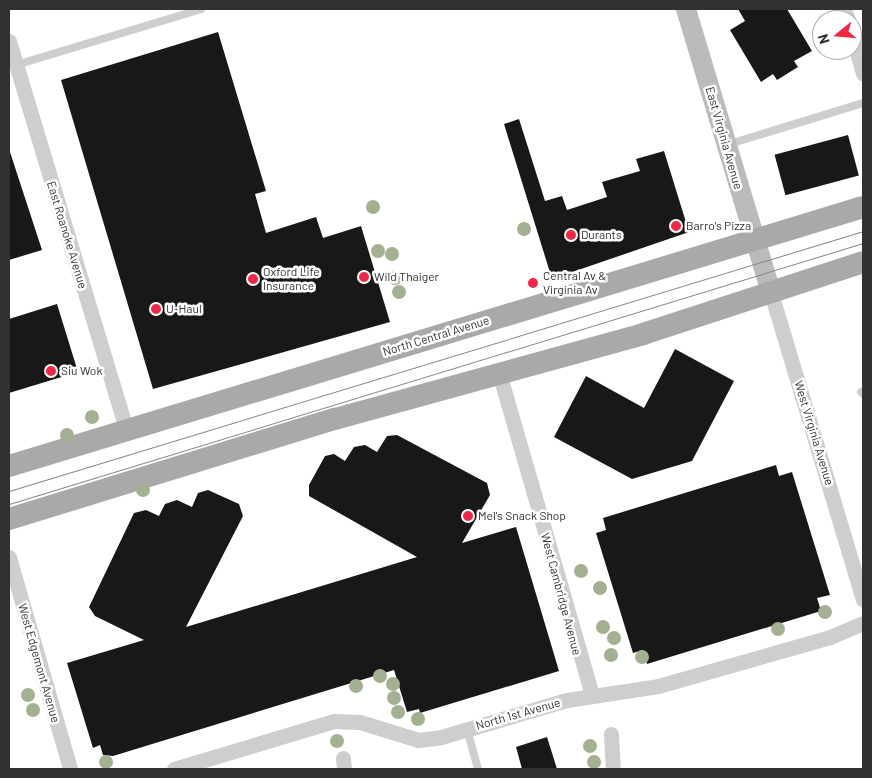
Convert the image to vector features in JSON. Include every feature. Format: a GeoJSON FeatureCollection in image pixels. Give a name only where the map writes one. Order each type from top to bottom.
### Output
{"type":"FeatureCollection","features":[{"type":"Feature","properties":{"kind":"main road","name":"North Central Avenue"},"geometry":{"type":"LineString","coordinates":[[9,466],[863,207]]}},
{"type":"Feature","properties":{"kind":"main road"},"geometry":{"type":"LineString","coordinates":[[9,519],[335,419],[500,376],[771,293],[863,262]]}},
{"type":"Feature","properties":{"kind":"street","name":"East Virginia Avenue"},"geometry":{"type":"LineString","coordinates":[[686,9],[763,268]]}},
{"type":"Feature","properties":{"kind":"street","name":"East Roanoke Avenue"},"geometry":{"type":"LineString","coordinates":[[9,41],[126,429]]}},
{"type":"Feature","properties":{"kind":"street"},"geometry":{"type":"LineString","coordinates":[[859,60],[863,73]]}},
{"type":"Feature","properties":{"kind":"street","name":"West Virginia Avenue"},"geometry":{"type":"LineString","coordinates":[[763,268],[863,598]]}},
{"type":"Feature","properties":{"kind":"street","name":"West Cambridge Avenue"},"geometry":{"type":"LineString","coordinates":[[500,376],[592,694]]}},
{"type":"Feature","properties":{"kind":"street","name":"West Edgemont Avenue"},"geometry":{"type":"LineString","coordinates":[[9,557],[70,769]]}},
{"type":"Feature","properties":{"kind":"street","name":"North 1st Avenue"},"geometry":{"type":"LineString","coordinates":[[174,769],[206,765],[334,721],[360,722],[418,740],[467,729],[592,694],[658,686],[830,638],[863,623]]}},
{"type":"Feature","properties":{"kind":"street"},"geometry":{"type":"LineString","coordinates":[[611,734],[613,769]]}},
{"type":"Feature","properties":{"kind":"lane"},"geometry":{"type":"LineString","coordinates":[[16,65],[201,9]]}},
{"type":"Feature","properties":{"kind":"lane"},"geometry":{"type":"LineString","coordinates":[[726,145],[863,103]]}},
{"type":"Feature","properties":{"kind":"lane"},"geometry":{"type":"LineString","coordinates":[[467,729],[478,769]]}},
{"type":"Feature","properties":{"kind":"building"},"geometry":{"type":"Polygon","coordinates":[[[738,9],[787,9],[812,51],[794,61],[798,67],[777,80],[773,74],[761,82],[730,30],[745,21],[738,9]]]}},
{"type":"Feature","properties":{"kind":"building"},"geometry":{"type":"Polygon","coordinates":[[[218,32],[266,191],[255,194],[266,233],[316,217],[323,238],[361,226],[390,322],[153,389],[61,80],[218,32]]]}},
{"type":"Feature","properties":{"kind":"building"},"geometry":{"type":"Polygon","coordinates":[[[519,119],[545,201],[562,196],[567,210],[607,197],[602,182],[640,171],[636,159],[664,151],[689,232],[552,279],[504,124],[519,119]]]}},
{"type":"Feature","properties":{"kind":"building"},"geometry":{"type":"Polygon","coordinates":[[[848,135],[859,176],[785,195],[775,155],[848,135]]]}},
{"type":"Feature","properties":{"kind":"building"},"geometry":{"type":"Polygon","coordinates":[[[9,149],[42,250],[9,260],[9,149]]]}},
{"type":"Feature","properties":{"kind":"building"},"geometry":{"type":"Polygon","coordinates":[[[57,304],[78,372],[9,393],[9,319],[57,304]]]}},
{"type":"Feature","properties":{"kind":"building"},"geometry":{"type":"Polygon","coordinates":[[[675,349],[734,381],[692,461],[632,479],[554,437],[586,376],[644,408],[675,349]]]}},
{"type":"Feature","properties":{"kind":"building"},"geometry":{"type":"Polygon","coordinates":[[[397,435],[487,483],[490,495],[462,543],[516,527],[559,671],[420,713],[419,709],[407,712],[394,670],[113,756],[103,755],[100,745],[93,748],[67,663],[144,640],[95,616],[89,607],[134,513],[146,510],[159,516],[165,504],[177,500],[192,507],[198,493],[208,490],[239,504],[243,516],[186,627],[417,557],[309,496],[309,485],[325,456],[334,454],[345,461],[354,447],[365,445],[377,452],[387,436],[397,435]]]}},
{"type":"Feature","properties":{"kind":"building"},"geometry":{"type":"Polygon","coordinates":[[[776,465],[779,476],[792,472],[830,595],[817,598],[821,611],[647,664],[643,650],[633,653],[596,533],[606,530],[603,518],[776,465]]]}},
{"type":"Feature","properties":{"kind":"building"},"geometry":{"type":"Polygon","coordinates":[[[547,737],[557,769],[522,769],[516,747],[547,737]]]}},
{"type":"Feature","properties":{"kind":"tram line"},"geometry":{"type":"LineString","coordinates":[[9,491],[863,231]]}},
{"type":"Feature","properties":{"kind":"tram line"},"geometry":{"type":"LineString","coordinates":[[9,504],[863,243]]}},
{"type":"Feature","properties":{"kind":"place","name":"Barro's Pizza"},"geometry":{"type":"Point","coordinates":[676,226]}},
{"type":"Feature","properties":{"kind":"place","name":"Durants"},"geometry":{"type":"Point","coordinates":[571,235]}},
{"type":"Feature","properties":{"kind":"place","name":"Wild Thaiger"},"geometry":{"type":"Point","coordinates":[364,277]}},
{"type":"Feature","properties":{"kind":"place","name":"Oxford Life Insurance"},"geometry":{"type":"Point","coordinates":[253,279]}},
{"type":"Feature","properties":{"kind":"place","name":"Central Av & Virginia Av"},"geometry":{"type":"Point","coordinates":[533,283]}},
{"type":"Feature","properties":{"kind":"place","name":"U-Haul"},"geometry":{"type":"Point","coordinates":[156,309]}},
{"type":"Feature","properties":{"kind":"place","name":"Siu Wok"},"geometry":{"type":"Point","coordinates":[51,371]}},
{"type":"Feature","properties":{"kind":"place","name":"Mel's Snack Shop"},"geometry":{"type":"Point","coordinates":[468,516]}}]}
